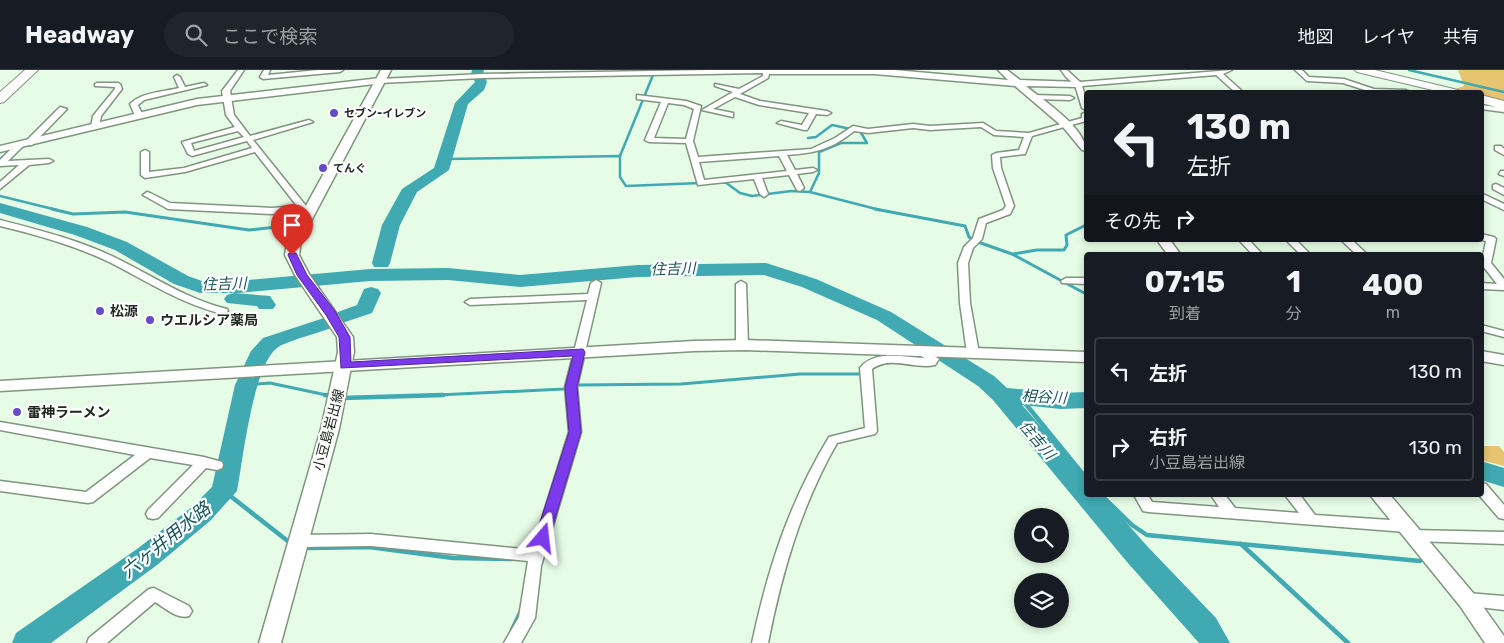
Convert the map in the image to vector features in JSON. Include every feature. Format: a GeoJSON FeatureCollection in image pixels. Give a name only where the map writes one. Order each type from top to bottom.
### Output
{"type":"FeatureCollection","features":[{"type":"Feature","properties":{"kind":"highway"},"geometry":{"type":"LineString","coordinates":[[0,87],[20,70]]}},
{"type":"Feature","properties":{"kind":"highway"},"geometry":{"type":"LineString","coordinates":[[0,99],[32,70]]}},
{"type":"Feature","properties":{"kind":"main road","name":"小豆島岩出線"},"geometry":{"type":"LineString","coordinates":[[270,643],[345,366],[345,337],[331,314],[306,282],[292,255],[294,240],[306,209],[386,70]]}},
{"type":"Feature","properties":{"kind":"main road"},"geometry":{"type":"LineString","coordinates":[[1361,70],[1446,90]]}},
{"type":"Feature","properties":{"kind":"main road"},"geometry":{"type":"LineString","coordinates":[[1484,100],[1504,105]]}},
{"type":"Feature","properties":{"kind":"street"},"geometry":{"type":"LineString","coordinates":[[241,70],[226,92],[230,115],[255,150],[306,209]]}},
{"type":"Feature","properties":{"kind":"street"},"geometry":{"type":"LineString","coordinates":[[267,70],[263,77],[341,70],[337,87]]}},
{"type":"Feature","properties":{"kind":"street"},"geometry":{"type":"LineString","coordinates":[[0,149],[24,145],[197,102],[380,81],[542,72],[874,70],[1016,82],[1078,84],[1218,73],[1229,70]]}},
{"type":"Feature","properties":{"kind":"street"},"geometry":{"type":"LineString","coordinates":[[1002,70],[1067,125],[1084,146]]}},
{"type":"Feature","properties":{"kind":"street"},"geometry":{"type":"LineString","coordinates":[[1064,70],[1078,84],[1084,102]]}},
{"type":"Feature","properties":{"kind":"street"},"geometry":{"type":"LineString","coordinates":[[1298,70],[1307,79],[1344,81],[1368,90]]}},
{"type":"Feature","properties":{"kind":"street"},"geometry":{"type":"LineString","coordinates":[[730,115],[706,110],[766,77],[766,71]]}},
{"type":"Feature","properties":{"kind":"street"},"geometry":{"type":"LineString","coordinates":[[1218,73],[1238,90]]}},
{"type":"Feature","properties":{"kind":"street"},"geometry":{"type":"LineString","coordinates":[[177,77],[183,90]]}},
{"type":"Feature","properties":{"kind":"street"},"geometry":{"type":"LineString","coordinates":[[744,82],[753,85]]}},
{"type":"Feature","properties":{"kind":"street"},"geometry":{"type":"LineString","coordinates":[[95,127],[97,116],[119,88],[118,85],[97,85]]}},
{"type":"Feature","properties":{"kind":"street"},"geometry":{"type":"LineString","coordinates":[[139,116],[134,104],[142,98],[204,85]]}},
{"type":"Feature","properties":{"kind":"street"},"geometry":{"type":"LineString","coordinates":[[717,85],[759,103],[827,113]]}},
{"type":"Feature","properties":{"kind":"street"},"geometry":{"type":"LineString","coordinates":[[140,88],[142,98]]}},
{"type":"Feature","properties":{"kind":"street"},"geometry":{"type":"LineString","coordinates":[[640,97],[686,103],[698,108],[689,141],[701,183],[813,170]]}},
{"type":"Feature","properties":{"kind":"street"},"geometry":{"type":"LineString","coordinates":[[1036,97],[1070,98]]}},
{"type":"Feature","properties":{"kind":"street"},"geometry":{"type":"LineString","coordinates":[[665,100],[649,140],[689,141]]}},
{"type":"Feature","properties":{"kind":"street"},"geometry":{"type":"LineString","coordinates":[[794,108],[803,100]]}},
{"type":"Feature","properties":{"kind":"street"},"geometry":{"type":"LineString","coordinates":[[1484,107],[1504,110]]}},
{"type":"Feature","properties":{"kind":"street"},"geometry":{"type":"LineString","coordinates":[[48,161],[0,164],[63,109]]}},
{"type":"Feature","properties":{"kind":"street"},"geometry":{"type":"LineString","coordinates":[[781,123],[804,128],[814,111]]}},
{"type":"Feature","properties":{"kind":"street"},"geometry":{"type":"LineString","coordinates":[[694,160],[812,151],[838,140],[853,128],[886,130],[913,126],[930,128],[983,125],[994,133],[1029,135],[1084,120]]}},
{"type":"Feature","properties":{"kind":"street"},"geometry":{"type":"LineString","coordinates":[[239,128],[186,142],[192,154],[309,122]]}},
{"type":"Feature","properties":{"kind":"street"},"geometry":{"type":"LineString","coordinates":[[973,353],[965,304],[964,255],[975,241],[982,221],[1007,212],[1010,206],[997,168],[996,155],[1022,152],[1029,135]]}},
{"type":"Feature","properties":{"kind":"street"},"geometry":{"type":"LineString","coordinates":[[145,152],[145,175],[185,170],[255,150]]}},
{"type":"Feature","properties":{"kind":"street"},"geometry":{"type":"LineString","coordinates":[[782,153],[800,188]]}},
{"type":"Feature","properties":{"kind":"street"},"geometry":{"type":"LineString","coordinates":[[0,186],[26,162]]}},
{"type":"Feature","properties":{"kind":"street"},"geometry":{"type":"LineString","coordinates":[[756,177],[764,194]]}},
{"type":"Feature","properties":{"kind":"street"},"geometry":{"type":"LineString","coordinates":[[147,195],[168,206],[272,212],[306,209]]}},
{"type":"Feature","properties":{"kind":"street"},"geometry":{"type":"LineString","coordinates":[[1484,198],[1504,208]]}},
{"type":"Feature","properties":{"kind":"street"},"geometry":{"type":"LineString","coordinates":[[0,223],[86,247],[114,260],[185,300],[206,308],[223,311]]}},
{"type":"Feature","properties":{"kind":"street"},"geometry":{"type":"LineString","coordinates":[[1484,238],[1491,239],[1484,263],[1504,286]]}},
{"type":"Feature","properties":{"kind":"street"},"geometry":{"type":"LineString","coordinates":[[1165,242],[1173,252]]}},
{"type":"Feature","properties":{"kind":"street"},"geometry":{"type":"LineString","coordinates":[[1246,242],[1255,252]]}},
{"type":"Feature","properties":{"kind":"street"},"geometry":{"type":"LineString","coordinates":[[1293,242],[1303,252]]}},
{"type":"Feature","properties":{"kind":"street"},"geometry":{"type":"LineString","coordinates":[[1348,242],[1360,252]]}},
{"type":"Feature","properties":{"kind":"street"},"geometry":{"type":"LineString","coordinates":[[1066,282],[1084,282]]}},
{"type":"Feature","properties":{"kind":"street"},"geometry":{"type":"LineString","coordinates":[[512,643],[527,618],[537,556],[575,432],[571,387],[596,283]]}},
{"type":"Feature","properties":{"kind":"street"},"geometry":{"type":"LineString","coordinates":[[741,284],[742,345]]}},
{"type":"Feature","properties":{"kind":"street"},"geometry":{"type":"LineString","coordinates":[[1484,286],[1504,286]]}},
{"type":"Feature","properties":{"kind":"street"},"geometry":{"type":"LineString","coordinates":[[470,302],[592,297]]}},
{"type":"Feature","properties":{"kind":"street"},"geometry":{"type":"LineString","coordinates":[[1484,329],[1504,334]]}},
{"type":"Feature","properties":{"kind":"street"},"geometry":{"type":"LineString","coordinates":[[0,386],[579,352],[742,345],[1084,357]]}},
{"type":"Feature","properties":{"kind":"street"},"geometry":{"type":"LineString","coordinates":[[760,643],[776,569],[795,512],[820,460],[833,440],[871,431],[866,368],[873,361],[885,358],[931,362],[933,359],[924,351]]}},
{"type":"Feature","properties":{"kind":"street"},"geometry":{"type":"LineString","coordinates":[[1484,357],[1504,360]]}},
{"type":"Feature","properties":{"kind":"street"},"geometry":{"type":"LineString","coordinates":[[0,426],[211,463],[152,514]]}},
{"type":"Feature","properties":{"kind":"street"},"geometry":{"type":"LineString","coordinates":[[0,486],[88,498],[148,452]]}},
{"type":"Feature","properties":{"kind":"street"},"geometry":{"type":"LineString","coordinates":[[1484,491],[1504,514]]}},
{"type":"Feature","properties":{"kind":"street"},"geometry":{"type":"LineString","coordinates":[[1142,497],[1148,507],[1504,538]]}},
{"type":"Feature","properties":{"kind":"street"},"geometry":{"type":"LineString","coordinates":[[1219,497],[1230,513]]}},
{"type":"Feature","properties":{"kind":"street"},"geometry":{"type":"LineString","coordinates":[[1294,497],[1311,520]]}},
{"type":"Feature","properties":{"kind":"street"},"geometry":{"type":"LineString","coordinates":[[1381,497],[1467,600],[1497,643]]}},
{"type":"Feature","properties":{"kind":"street"},"geometry":{"type":"LineString","coordinates":[[299,541],[371,540],[537,556]]}},
{"type":"Feature","properties":{"kind":"street"},"geometry":{"type":"LineString","coordinates":[[95,643],[154,594],[184,611]]}},
{"type":"Feature","properties":{"kind":"street"},"geometry":{"type":"LineString","coordinates":[[1467,600],[1504,603]]}},
{"type":"Feature","properties":{"kind":"shaded area"},"geometry":{"type":"Polygon","coordinates":[[[1458,70],[1504,70],[1504,102],[1484,98],[1484,90],[1453,90],[1464,86],[1458,70]]]}},
{"type":"Feature","properties":{"kind":"shaded area"},"geometry":{"type":"Polygon","coordinates":[[[1484,446],[1499,446],[1504,452],[1504,466],[1484,461],[1484,446]]]}},
{"type":"Feature","properties":{"kind":"waterway","name":"六ヶ井用水路"},"geometry":{"type":"LineString","coordinates":[[381,263],[391,225],[410,189],[441,170],[462,103],[479,87],[481,82],[477,74],[478,70]]}},
{"type":"Feature","properties":{"kind":"waterway"},"geometry":{"type":"LineString","coordinates":[[1409,70],[1504,92]]}},
{"type":"Feature","properties":{"kind":"waterway"},"geometry":{"type":"LineString","coordinates":[[620,156],[653,75]]}},
{"type":"Feature","properties":{"kind":"waterway"},"geometry":{"type":"LineString","coordinates":[[808,138],[816,137],[832,125],[860,131],[867,143],[841,143],[819,152],[819,173],[810,192]]}},
{"type":"Feature","properties":{"kind":"waterway"},"geometry":{"type":"LineString","coordinates":[[0,159],[12,150]]}},
{"type":"Feature","properties":{"kind":"waterway"},"geometry":{"type":"LineString","coordinates":[[445,159],[620,156]]}},
{"type":"Feature","properties":{"kind":"waterway"},"geometry":{"type":"LineString","coordinates":[[620,156],[620,177],[626,186],[725,182],[740,193],[752,196],[791,191],[810,192]]}},
{"type":"Feature","properties":{"kind":"waterway"},"geometry":{"type":"LineString","coordinates":[[810,192],[879,210]]}},
{"type":"Feature","properties":{"kind":"waterway"},"geometry":{"type":"LineString","coordinates":[[0,196],[57,210]]}},
{"type":"Feature","properties":{"kind":"waterway","name":"住吉川"},"geometry":{"type":"LineString","coordinates":[[0,208],[81,231],[121,246],[181,280],[200,287],[238,287],[370,275],[448,274],[520,281],[638,271],[766,269],[809,283],[884,316],[986,381],[1001,395]]}},
{"type":"Feature","properties":{"kind":"waterway"},"geometry":{"type":"LineString","coordinates":[[52,209],[73,214],[125,212],[249,230],[295,225]]}},
{"type":"Feature","properties":{"kind":"waterway"},"geometry":{"type":"LineString","coordinates":[[875,209],[879,210]]}},
{"type":"Feature","properties":{"kind":"waterway"},"geometry":{"type":"LineString","coordinates":[[879,210],[965,226],[969,237],[975,241],[1012,254],[1084,293]]}},
{"type":"Feature","properties":{"kind":"waterway"},"geometry":{"type":"LineString","coordinates":[[1013,254],[1037,250],[1064,250],[1067,245],[1066,235],[1084,226]]}},
{"type":"Feature","properties":{"kind":"waterway","name":"六ヶ井用水路"},"geometry":{"type":"LineString","coordinates":[[345,316],[365,309],[371,293]]}},
{"type":"Feature","properties":{"kind":"waterway","name":"六ヶ井用水路"},"geometry":{"type":"LineString","coordinates":[[234,299],[263,300],[266,305]]}},
{"type":"Feature","properties":{"kind":"waterway","name":"六ヶ井用水路"},"geometry":{"type":"LineString","coordinates":[[27,643],[147,557],[201,514],[224,491],[246,385],[259,356],[270,343],[324,324]]}},
{"type":"Feature","properties":{"kind":"waterway"},"geometry":{"type":"LineString","coordinates":[[430,395],[564,389],[579,385],[681,384],[800,374],[863,374]]}},
{"type":"Feature","properties":{"kind":"waterway"},"geometry":{"type":"LineString","coordinates":[[246,385],[270,383],[329,396]]}},
{"type":"Feature","properties":{"kind":"waterway"},"geometry":{"type":"LineString","coordinates":[[325,395],[329,396]]}},
{"type":"Feature","properties":{"kind":"waterway"},"geometry":{"type":"LineString","coordinates":[[342,398],[430,395]]}},
{"type":"Feature","properties":{"kind":"waterway"},"geometry":{"type":"LineString","coordinates":[[417,396],[430,395]]}},
{"type":"Feature","properties":{"kind":"waterway"},"geometry":{"type":"LineString","coordinates":[[430,395],[443,395]]}},
{"type":"Feature","properties":{"kind":"waterway","name":"相谷川"},"geometry":{"type":"LineString","coordinates":[[1001,395],[1061,401],[1084,400]]}},
{"type":"Feature","properties":{"kind":"waterway","name":"住吉川"},"geometry":{"type":"LineString","coordinates":[[1001,395],[1084,492]]}},
{"type":"Feature","properties":{"kind":"waterway"},"geometry":{"type":"LineString","coordinates":[[1020,397],[1084,476]]}},
{"type":"Feature","properties":{"kind":"waterway","name":"相谷川"},"geometry":{"type":"LineString","coordinates":[[1484,471],[1504,478]]}},
{"type":"Feature","properties":{"kind":"waterway"},"geometry":{"type":"LineString","coordinates":[[224,491],[289,542]]}},
{"type":"Feature","properties":{"kind":"waterway","name":"住吉川"},"geometry":{"type":"LineString","coordinates":[[1088,497],[1137,554],[1206,627],[1215,643]]}},
{"type":"Feature","properties":{"kind":"waterway"},"geometry":{"type":"LineString","coordinates":[[1103,497],[1132,525],[1147,535],[1420,561]]}},
{"type":"Feature","properties":{"kind":"waterway"},"geometry":{"type":"LineString","coordinates":[[1241,544],[1348,643]]}},
{"type":"Feature","properties":{"kind":"waterway"},"geometry":{"type":"LineString","coordinates":[[309,548],[369,547],[453,558],[512,559]]}},
{"type":"Feature","properties":{"kind":"waterway"},"geometry":{"type":"LineString","coordinates":[[512,630],[521,611]]}},
{"type":"Feature","properties":{"kind":"place","name":"セブン-イレブン"},"geometry":{"type":"Point","coordinates":[334,113]}},
{"type":"Feature","properties":{"kind":"place","name":"てんぐ"},"geometry":{"type":"Point","coordinates":[323,168]}},
{"type":"Feature","properties":{"kind":"place","name":"松源"},"geometry":{"type":"Point","coordinates":[100,311]}},
{"type":"Feature","properties":{"kind":"place","name":"ウエルシア薬局"},"geometry":{"type":"Point","coordinates":[150,320]}},
{"type":"Feature","properties":{"kind":"place","name":"雷神ラーメン"},"geometry":{"type":"Point","coordinates":[17,412]}},
{"type":"Feature","properties":{"kind":"route"},"geometry":{"type":"LineString","coordinates":[[292,255],[310,288],[331,314],[345,337],[345,366],[579,352],[571,387],[575,432],[543,538]]}}]}
